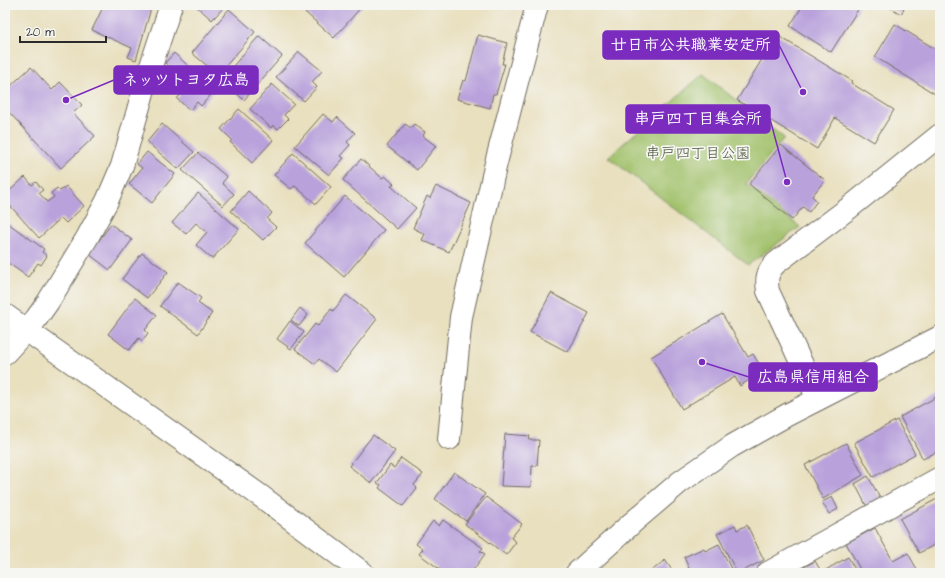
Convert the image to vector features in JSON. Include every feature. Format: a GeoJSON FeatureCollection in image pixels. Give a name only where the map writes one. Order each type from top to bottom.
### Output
{"type":"FeatureCollection","features":[{"type":"Feature","properties":{"kind":"street"},"geometry":{"type":"LineString","coordinates":[[5,353],[26,330],[48,302],[87,238],[107,201],[126,153],[148,75],[171,5]]}},
{"type":"Feature","properties":{"kind":"street"},"geometry":{"type":"LineString","coordinates":[[449,439],[461,318],[496,163],[537,5]]}},
{"type":"Feature","properties":{"kind":"street"},"geometry":{"type":"LineString","coordinates":[[818,399],[768,291],[766,281],[768,271],[776,263],[849,208],[940,135]]}},
{"type":"Feature","properties":{"kind":"street"},"geometry":{"type":"LineString","coordinates":[[5,315],[262,497],[363,573]]}},
{"type":"Feature","properties":{"kind":"street"},"geometry":{"type":"LineString","coordinates":[[577,573],[680,482],[732,446],[818,399],[940,337]]}},
{"type":"Feature","properties":{"kind":"street"},"geometry":{"type":"LineString","coordinates":[[768,573],[940,478]]}},
{"type":"Feature","properties":{"kind":"green space","name":"串戸四丁目公園"},"geometry":{"type":"Polygon","coordinates":[[[703,74],[784,138],[746,184],[800,227],[748,265],[608,157],[703,74]]]}},
{"type":"Feature","properties":{"kind":"building"},"geometry":{"type":"Polygon","coordinates":[[[99,5],[152,5],[136,60],[128,57],[132,48],[92,30],[103,7],[99,5]]]}},
{"type":"Feature","properties":{"kind":"building"},"geometry":{"type":"Polygon","coordinates":[[[195,5],[226,5],[212,20],[195,5]]]}},
{"type":"Feature","properties":{"kind":"building"},"geometry":{"type":"Polygon","coordinates":[[[297,5],[363,5],[334,38],[297,5]]]}},
{"type":"Feature","properties":{"kind":"building"},"geometry":{"type":"Polygon","coordinates":[[[803,5],[854,5],[859,8],[831,52],[790,26],[803,5]]]}},
{"type":"Feature","properties":{"kind":"building"},"geometry":{"type":"Polygon","coordinates":[[[886,5],[906,5],[901,14],[886,5]]]}},
{"type":"Feature","properties":{"kind":"building"},"geometry":{"type":"Polygon","coordinates":[[[229,9],[255,32],[218,75],[192,53],[229,9]]]}},
{"type":"Feature","properties":{"kind":"building"},"geometry":{"type":"Polygon","coordinates":[[[895,24],[940,52],[940,97],[875,57],[895,24]]]}},
{"type":"Feature","properties":{"kind":"building"},"geometry":{"type":"Polygon","coordinates":[[[478,35],[507,43],[502,64],[505,64],[496,94],[493,94],[490,108],[457,99],[463,80],[466,81],[478,35]]]}},
{"type":"Feature","properties":{"kind":"building"},"geometry":{"type":"Polygon","coordinates":[[[777,35],[852,81],[851,83],[894,110],[874,142],[835,118],[817,149],[737,100],[777,35]]]}},
{"type":"Feature","properties":{"kind":"building"},"geometry":{"type":"Polygon","coordinates":[[[259,36],[282,56],[244,100],[221,80],[259,36]]]}},
{"type":"Feature","properties":{"kind":"building"},"geometry":{"type":"Polygon","coordinates":[[[299,52],[322,71],[312,82],[317,87],[304,101],[276,77],[299,52]]]}},
{"type":"Feature","properties":{"kind":"building"},"geometry":{"type":"Polygon","coordinates":[[[174,53],[215,90],[201,106],[197,102],[190,110],[177,99],[180,95],[163,79],[172,69],[165,63],[174,53]]]}},
{"type":"Feature","properties":{"kind":"building"},"geometry":{"type":"Polygon","coordinates":[[[31,67],[52,90],[60,82],[82,105],[73,113],[95,136],[61,168],[5,108],[5,91],[31,67]]]}},
{"type":"Feature","properties":{"kind":"building"},"geometry":{"type":"Polygon","coordinates":[[[272,84],[294,104],[284,115],[288,119],[278,129],[273,125],[271,128],[250,109],[272,84]]]}},
{"type":"Feature","properties":{"kind":"building"},"geometry":{"type":"Polygon","coordinates":[[[239,109],[273,140],[252,163],[230,142],[232,140],[221,129],[239,109]]]}},
{"type":"Feature","properties":{"kind":"building"},"geometry":{"type":"Polygon","coordinates":[[[323,114],[333,122],[337,117],[355,133],[347,142],[350,145],[340,156],[344,158],[329,175],[295,146],[323,114]]]}},
{"type":"Feature","properties":{"kind":"building"},"geometry":{"type":"Polygon","coordinates":[[[162,124],[194,152],[178,169],[147,142],[162,124]]]}},
{"type":"Feature","properties":{"kind":"building"},"geometry":{"type":"Polygon","coordinates":[[[405,124],[411,128],[414,124],[425,132],[423,136],[436,146],[417,170],[387,146],[405,124]]]}},
{"type":"Feature","properties":{"kind":"building"},"geometry":{"type":"Polygon","coordinates":[[[781,145],[825,180],[812,196],[817,201],[809,212],[803,207],[792,220],[749,184],[781,145]]]}},
{"type":"Feature","properties":{"kind":"building"},"geometry":{"type":"Polygon","coordinates":[[[147,152],[175,174],[152,203],[129,184],[142,168],[137,164],[147,152]]]}},
{"type":"Feature","properties":{"kind":"building"},"geometry":{"type":"Polygon","coordinates":[[[198,153],[227,177],[222,183],[234,194],[223,206],[182,170],[198,153]]]}},
{"type":"Feature","properties":{"kind":"building"},"geometry":{"type":"Polygon","coordinates":[[[293,153],[331,187],[316,204],[295,186],[291,189],[274,175],[293,153]]]}},
{"type":"Feature","properties":{"kind":"building"},"geometry":{"type":"Polygon","coordinates":[[[361,159],[382,178],[385,176],[394,184],[391,186],[416,208],[397,229],[343,180],[361,159]]]}},
{"type":"Feature","properties":{"kind":"building"},"geometry":{"type":"Polygon","coordinates":[[[25,177],[32,185],[36,182],[43,190],[39,193],[47,202],[54,197],[51,193],[57,188],[60,191],[66,186],[84,206],[66,223],[61,218],[39,238],[5,200],[7,198],[5,195],[25,177]]]}},
{"type":"Feature","properties":{"kind":"building"},"geometry":{"type":"Polygon","coordinates":[[[436,186],[471,203],[449,252],[422,240],[425,234],[413,228],[427,196],[430,198],[436,186]]]}},
{"type":"Feature","properties":{"kind":"building"},"geometry":{"type":"Polygon","coordinates":[[[248,191],[272,213],[267,219],[276,227],[263,240],[231,211],[248,191]]]}},
{"type":"Feature","properties":{"kind":"building"},"geometry":{"type":"Polygon","coordinates":[[[198,193],[239,229],[212,259],[196,245],[207,232],[196,223],[186,234],[172,223],[198,193]]]}},
{"type":"Feature","properties":{"kind":"building"},"geometry":{"type":"Polygon","coordinates":[[[345,196],[384,230],[344,277],[305,243],[345,196]]]}},
{"type":"Feature","properties":{"kind":"building"},"geometry":{"type":"Polygon","coordinates":[[[5,221],[44,249],[42,252],[47,256],[41,265],[38,263],[28,277],[5,261],[5,221]]]}},
{"type":"Feature","properties":{"kind":"building"},"geometry":{"type":"Polygon","coordinates":[[[111,224],[132,240],[110,270],[89,254],[111,224]]]}},
{"type":"Feature","properties":{"kind":"building"},"geometry":{"type":"Polygon","coordinates":[[[142,253],[168,272],[147,298],[122,279],[142,253]]]}},
{"type":"Feature","properties":{"kind":"building"},"geometry":{"type":"Polygon","coordinates":[[[178,282],[201,298],[198,303],[212,313],[198,334],[160,306],[178,282]]]}},
{"type":"Feature","properties":{"kind":"building"},"geometry":{"type":"Polygon","coordinates":[[[551,293],[589,313],[568,352],[530,332],[551,293]]]}},
{"type":"Feature","properties":{"kind":"building"},"geometry":{"type":"Polygon","coordinates":[[[346,295],[377,319],[336,372],[319,359],[315,364],[295,349],[315,324],[318,326],[331,309],[333,311],[346,295]]]}},
{"type":"Feature","properties":{"kind":"building"},"geometry":{"type":"Polygon","coordinates":[[[135,298],[157,315],[145,330],[148,333],[142,341],[139,338],[129,350],[108,334],[135,298]]]}},
{"type":"Feature","properties":{"kind":"building"},"geometry":{"type":"Polygon","coordinates":[[[300,308],[308,315],[299,326],[291,320],[300,308]]]}},
{"type":"Feature","properties":{"kind":"building"},"geometry":{"type":"Polygon","coordinates":[[[722,314],[748,357],[753,354],[763,371],[740,386],[735,377],[682,409],[651,357],[722,314]]]}},
{"type":"Feature","properties":{"kind":"building"},"geometry":{"type":"Polygon","coordinates":[[[290,321],[304,332],[291,349],[277,339],[290,321]]]}},
{"type":"Feature","properties":{"kind":"building"},"geometry":{"type":"Polygon","coordinates":[[[940,395],[940,450],[923,459],[900,417],[940,395]]]}},
{"type":"Feature","properties":{"kind":"building"},"geometry":{"type":"Polygon","coordinates":[[[897,420],[915,454],[873,477],[854,443],[897,420]]]}},
{"type":"Feature","properties":{"kind":"building"},"geometry":{"type":"Polygon","coordinates":[[[505,434],[530,436],[529,440],[539,440],[537,466],[532,466],[531,487],[501,486],[505,434]]]}},
{"type":"Feature","properties":{"kind":"building"},"geometry":{"type":"Polygon","coordinates":[[[373,435],[395,451],[371,483],[349,466],[373,435]]]}},
{"type":"Feature","properties":{"kind":"building"},"geometry":{"type":"Polygon","coordinates":[[[846,443],[863,475],[823,499],[805,465],[846,443]]]}},
{"type":"Feature","properties":{"kind":"building"},"geometry":{"type":"Polygon","coordinates":[[[401,458],[423,474],[414,485],[417,488],[403,506],[379,488],[381,485],[377,483],[390,465],[394,468],[401,458]]]}},
{"type":"Feature","properties":{"kind":"building"},"geometry":{"type":"Polygon","coordinates":[[[454,472],[485,494],[466,521],[435,499],[454,472]]]}},
{"type":"Feature","properties":{"kind":"building"},"geometry":{"type":"Polygon","coordinates":[[[868,476],[881,500],[867,507],[855,484],[868,476]]]}},
{"type":"Feature","properties":{"kind":"building"},"geometry":{"type":"Polygon","coordinates":[[[486,497],[522,524],[511,538],[516,542],[506,555],[465,524],[486,497]]]}},
{"type":"Feature","properties":{"kind":"building"},"geometry":{"type":"Polygon","coordinates":[[[832,497],[838,509],[829,514],[822,502],[832,497]]]}},
{"type":"Feature","properties":{"kind":"building"},"geometry":{"type":"Polygon","coordinates":[[[937,499],[940,504],[940,542],[919,553],[900,519],[937,499]]]}},
{"type":"Feature","properties":{"kind":"building"},"geometry":{"type":"Polygon","coordinates":[[[443,520],[483,548],[480,551],[485,554],[471,573],[445,573],[419,554],[423,549],[416,544],[433,521],[439,526],[443,520]]]}},
{"type":"Feature","properties":{"kind":"building"},"geometry":{"type":"Polygon","coordinates":[[[735,525],[737,530],[747,525],[764,560],[739,573],[737,573],[717,534],[735,525]]]}},
{"type":"Feature","properties":{"kind":"building"},"geometry":{"type":"Polygon","coordinates":[[[875,528],[893,561],[908,553],[919,573],[862,573],[846,543],[875,528]]]}},
{"type":"Feature","properties":{"kind":"building"},"geometry":{"type":"Polygon","coordinates":[[[719,544],[733,573],[691,573],[684,557],[704,548],[705,551],[719,544]]]}},
{"type":"Feature","properties":{"kind":"building"},"geometry":{"type":"Polygon","coordinates":[[[848,557],[857,573],[825,573],[824,571],[848,557]]]}},
{"type":"Feature","properties":{"kind":"building"},"geometry":{"type":"Polygon","coordinates":[[[665,560],[674,573],[649,573],[665,560]]]}},
{"type":"Feature","properties":{"kind":"building"},"geometry":{"type":"Polygon","coordinates":[[[815,561],[822,573],[795,572],[815,561]]]}},
{"type":"Feature","properties":{"kind":"place","name":"廿日市公共職業安定所"},"geometry":{"type":"Point","coordinates":[803,92]}},
{"type":"Feature","properties":{"kind":"place","name":"ネッツトヨタ広島"},"geometry":{"type":"Point","coordinates":[66,100]}},
{"type":"Feature","properties":{"kind":"place","name":"串戸四丁目集会所"},"geometry":{"type":"Point","coordinates":[787,182]}},
{"type":"Feature","properties":{"kind":"place","name":"広島県信用組合"},"geometry":{"type":"Point","coordinates":[702,362]}}]}
